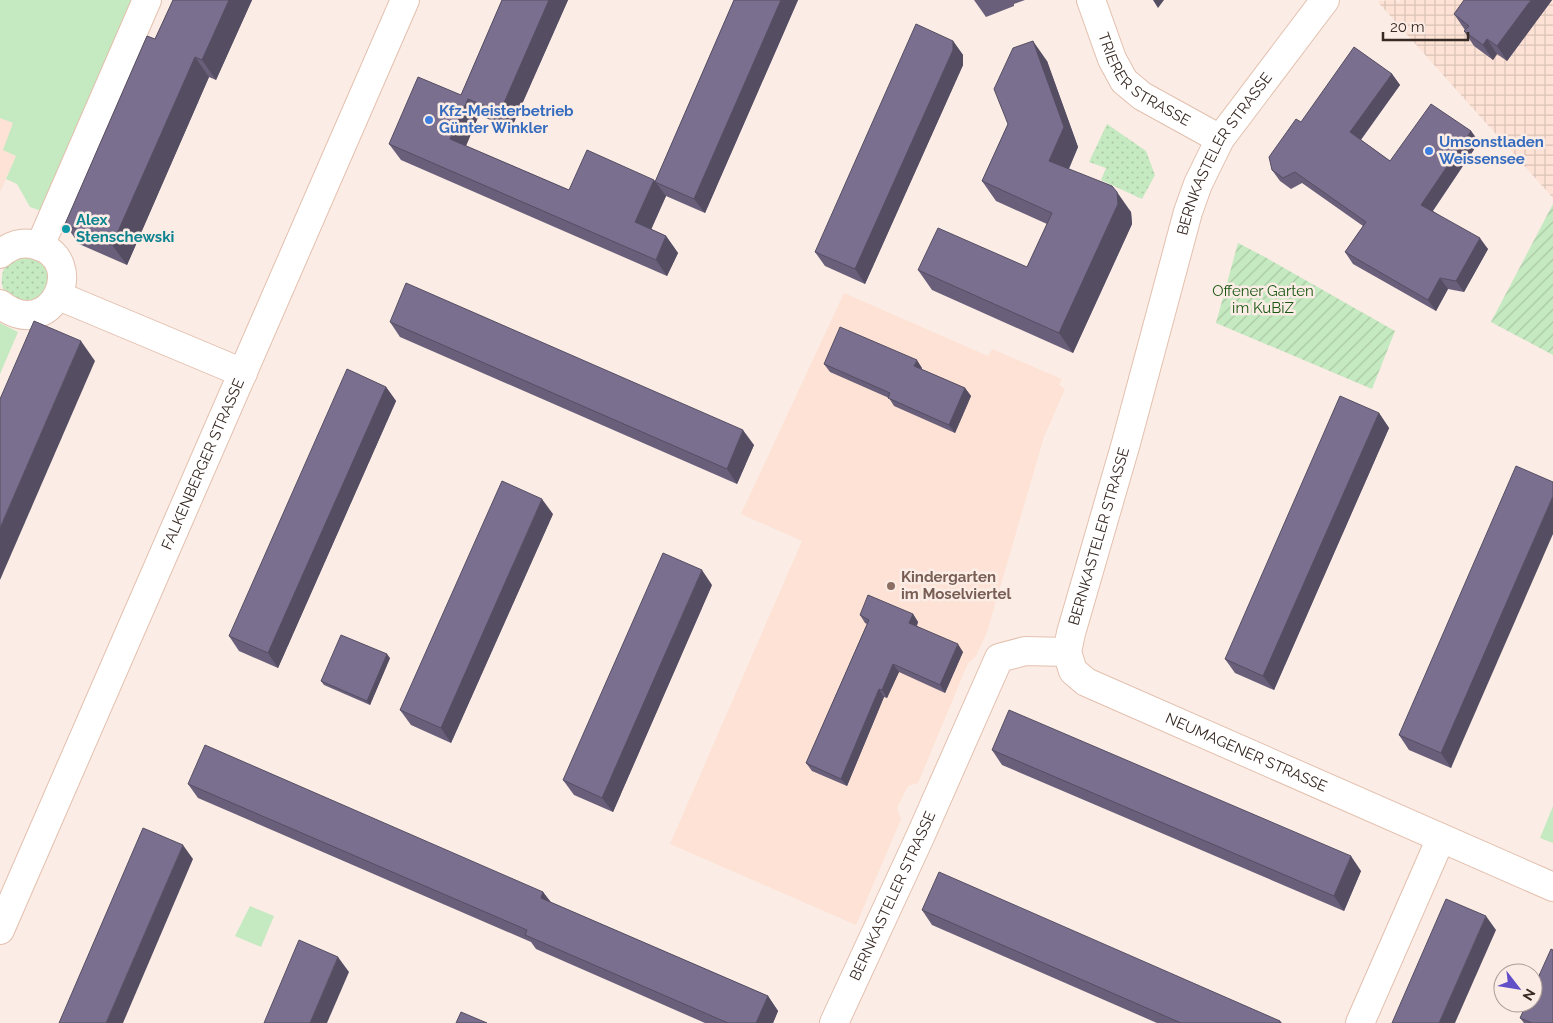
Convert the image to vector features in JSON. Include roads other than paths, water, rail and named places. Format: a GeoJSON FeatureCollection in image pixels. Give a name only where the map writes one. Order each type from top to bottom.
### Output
{"type":"FeatureCollection","features":[{"type":"Feature","properties":{"kind":"street"},"geometry":{"type":"LineString","coordinates":[[40,246],[147,0]]}},
{"type":"Feature","properties":{"kind":"street","name":"FALKENBERGER STRASSE"},"geometry":{"type":"LineString","coordinates":[[0,930],[243,373],[312,209],[405,0]]}},
{"type":"Feature","properties":{"kind":"street","name":"TRIERER STRASSE"},"geometry":{"type":"LineString","coordinates":[[1091,0],[1112,59],[1124,81],[1142,96],[1220,139]]}},
{"type":"Feature","properties":{"kind":"street","name":"BERNKASTELER STRASSE"},"geometry":{"type":"LineString","coordinates":[[834,1023],[972,722],[999,658],[1025,652],[1067,652],[1188,212],[1198,184],[1220,139],[1325,0]]}},
{"type":"Feature","properties":{"kind":"street"},"geometry":{"type":"LineString","coordinates":[[0,254],[9,247],[19,244],[29,243],[40,246],[50,251],[58,261],[62,272],[62,285],[59,296],[51,306],[42,312],[30,316],[18,315],[8,311],[0,304]]}},
{"type":"Feature","properties":{"kind":"street"},"geometry":{"type":"LineString","coordinates":[[59,296],[243,373]]}},
{"type":"Feature","properties":{"kind":"street","name":"NEUMAGENER STRASSE"},"geometry":{"type":"LineString","coordinates":[[1067,652],[1073,671],[1086,682],[1553,887]]}},
{"type":"Feature","properties":{"kind":"street"},"geometry":{"type":"LineString","coordinates":[[1360,1023],[1440,838]]}},
{"type":"Feature","properties":{"kind":"place","name":"Kfz-Meisterbetrieb Günter Winkler"},"geometry":{"type":"Point","coordinates":[429,120]}},
{"type":"Feature","properties":{"kind":"place","name":"Umsonstladen Weissensee"},"geometry":{"type":"Point","coordinates":[1429,151]}},
{"type":"Feature","properties":{"kind":"place","name":"Alex Stenschewski"},"geometry":{"type":"Point","coordinates":[66,229]}},
{"type":"Feature","properties":{"kind":"place","name":"Kindergarten im Moselviertel"},"geometry":{"type":"Point","coordinates":[891,586]}},
{"type":"Feature","properties":{"kind":"park label","name":"Offener Garten im KuBiZ"},"geometry":{"type":"Point","coordinates":[1263,300]}}]}
